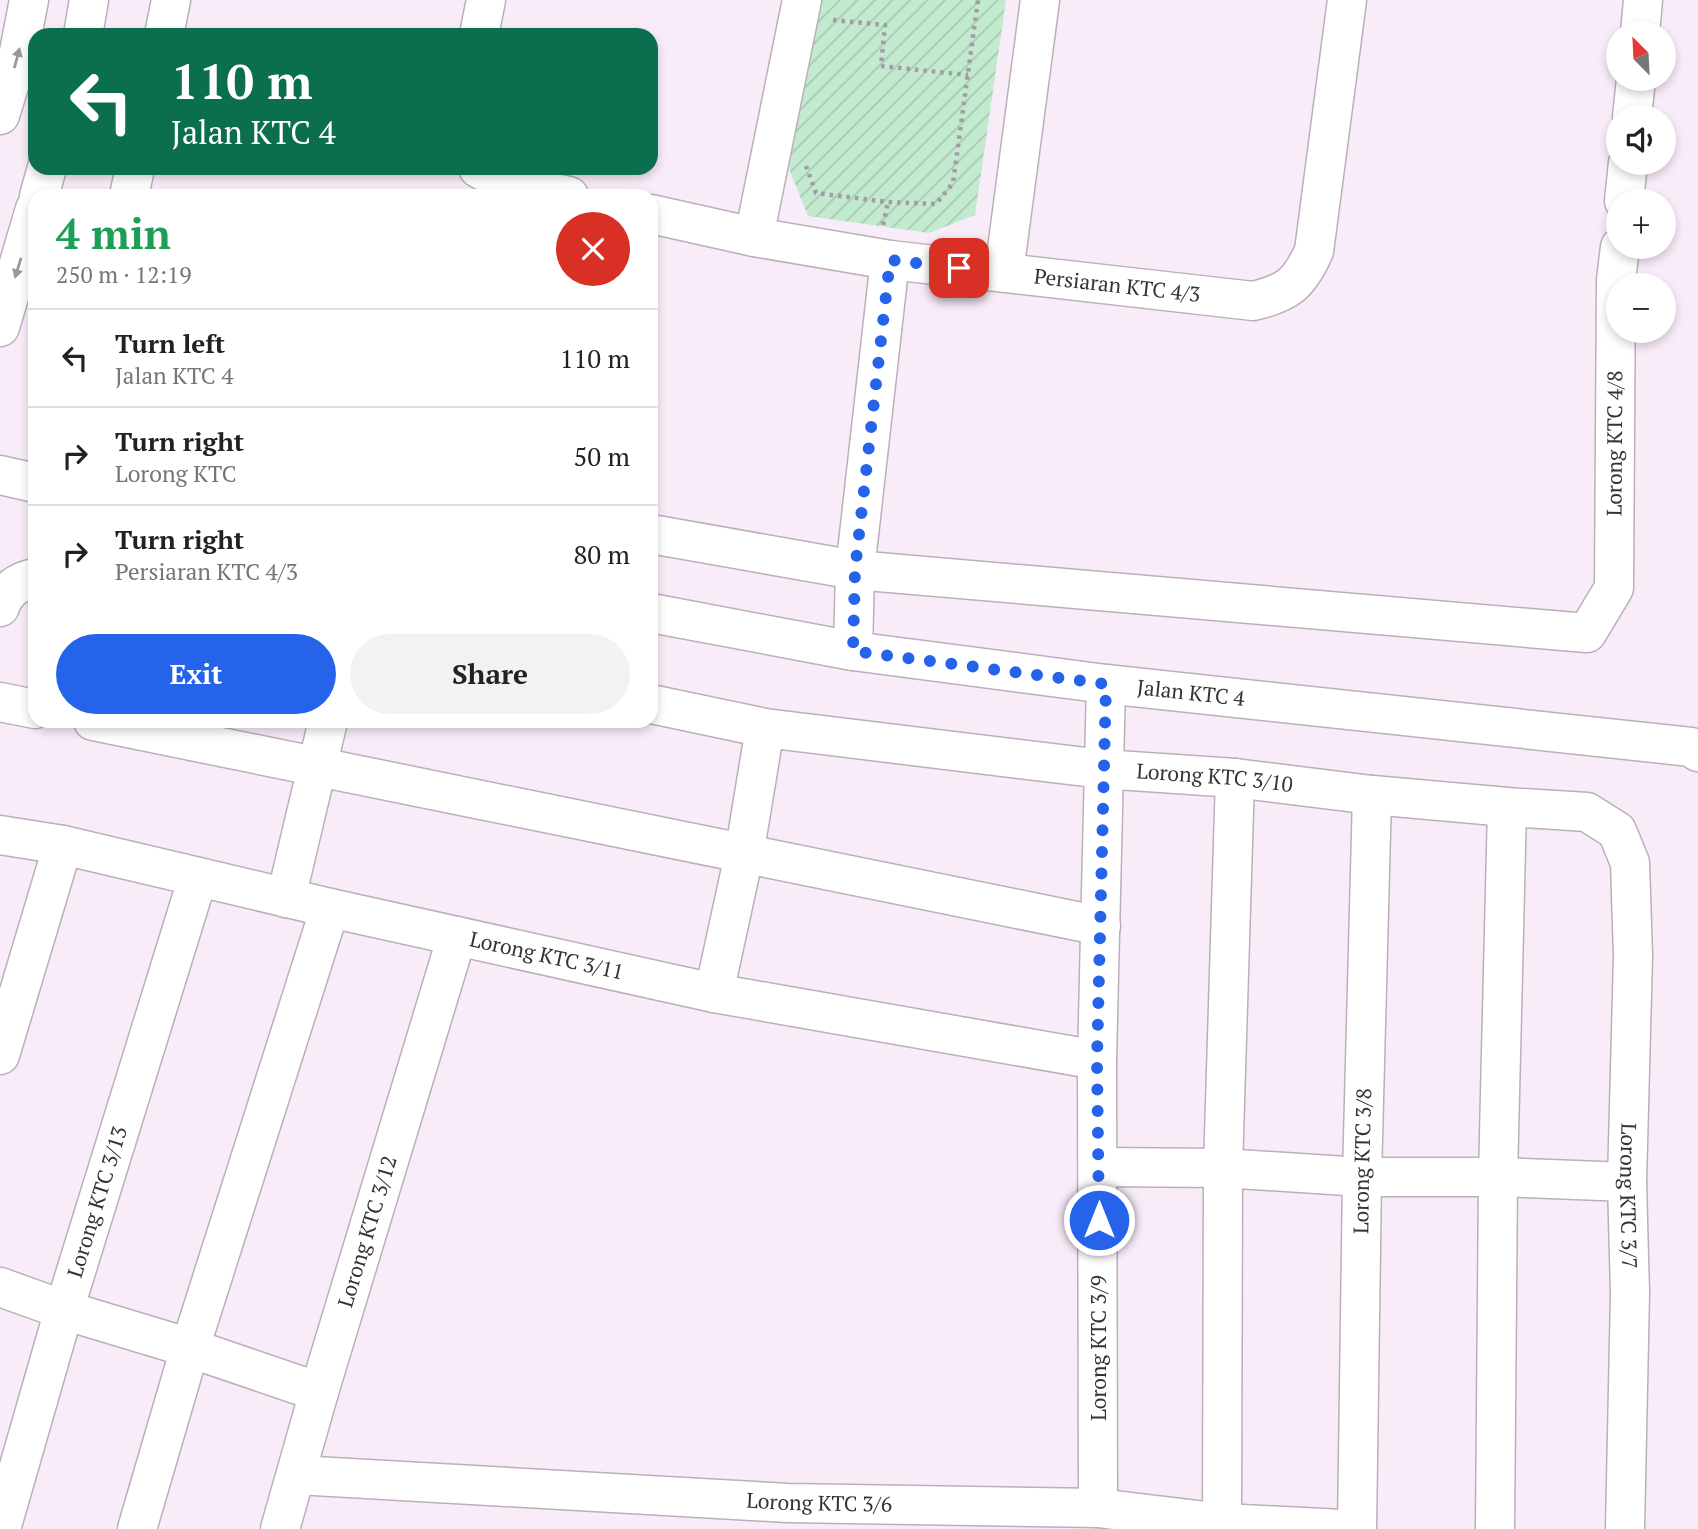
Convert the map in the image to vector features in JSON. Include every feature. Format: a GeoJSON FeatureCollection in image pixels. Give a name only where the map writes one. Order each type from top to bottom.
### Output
{"type":"FeatureCollection","features":[{"type":"Feature","properties":{"kind":"street"},"geometry":{"type":"LineString","coordinates":[[0,116],[18,57],[29,0]]}},
{"type":"Feature","properties":{"kind":"street"},"geometry":{"type":"LineString","coordinates":[[84,28],[89,0]]}},
{"type":"Feature","properties":{"kind":"street"},"geometry":{"type":"LineString","coordinates":[[165,28],[171,0]]}},
{"type":"Feature","properties":{"kind":"street"},"geometry":{"type":"LineString","coordinates":[[480,28],[486,0]]}},
{"type":"Feature","properties":{"kind":"street"},"geometry":{"type":"LineString","coordinates":[[1004,272],[1040,0]]}},
{"type":"Feature","properties":{"kind":"street","name":"Persiaran KTC 4/3"},"geometry":{"type":"LineString","coordinates":[[658,216],[754,237],[890,260],[1254,301],[1279,295],[1304,274],[1314,251],[1347,0]]}},
{"type":"Feature","properties":{"kind":"street"},"geometry":{"type":"LineString","coordinates":[[1641,21],[1643,0]]}},
{"type":"Feature","properties":{"kind":"street"},"geometry":{"type":"LineString","coordinates":[[754,237],[823,10]]}},
{"type":"Feature","properties":{"kind":"street"},"geometry":{"type":"LineString","coordinates":[[491,175],[504,182],[536,189]]}},
{"type":"Feature","properties":{"kind":"street"},"geometry":{"type":"LineString","coordinates":[[0,327],[28,233]]}},
{"type":"Feature","properties":{"kind":"street","name":"Lorong KTC 4/8"},"geometry":{"type":"LineString","coordinates":[[855,570],[1587,633],[1614,588],[1616,280],[1619,259]]}},
{"type":"Feature","properties":{"kind":"street"},"geometry":{"type":"LineString","coordinates":[[853,651],[855,570],[890,260]]}},
{"type":"Feature","properties":{"kind":"street"},"geometry":{"type":"LineString","coordinates":[[0,475],[28,481]]}},
{"type":"Feature","properties":{"kind":"street"},"geometry":{"type":"LineString","coordinates":[[658,535],[855,570]]}},
{"type":"Feature","properties":{"kind":"street"},"geometry":{"type":"LineString","coordinates":[[1,604],[19,581],[28,579]]}},
{"type":"Feature","properties":{"kind":"street","name":"Jalan KTC 4"},"geometry":{"type":"LineString","coordinates":[[658,614],[853,651],[1106,684],[1696,748]]}},
{"type":"Feature","properties":{"kind":"street","name":"Lorong KTC 3/9"},"geometry":{"type":"LineString","coordinates":[[1098,1508],[1097,1060],[1106,684]]}},
{"type":"Feature","properties":{"kind":"street"},"geometry":{"type":"LineString","coordinates":[[0,702],[28,708]]}},
{"type":"Feature","properties":{"kind":"street","name":"Lorong KTC 3/10"},"geometry":{"type":"LineString","coordinates":[[658,705],[765,727],[1102,769],[1236,778],[1372,795],[1587,812],[1617,831],[1630,863]]}},
{"type":"Feature","properties":{"kind":"street"},"geometry":{"type":"LineString","coordinates":[[713,993],[744,855],[765,727]]}},
{"type":"Feature","properties":{"kind":"street"},"geometry":{"type":"LineString","coordinates":[[127,728],[1101,926]]}},
{"type":"Feature","properties":{"kind":"street"},"geometry":{"type":"LineString","coordinates":[[285,898],[326,728]]}},
{"type":"Feature","properties":{"kind":"street"},"geometry":{"type":"LineString","coordinates":[[1222,1526],[1223,1168],[1236,778]]}},
{"type":"Feature","properties":{"kind":"street","name":"Lorong KTC 3/8"},"geometry":{"type":"LineString","coordinates":[[1357,1529],[1362,1177],[1372,795]]}},
{"type":"Feature","properties":{"kind":"street"},"geometry":{"type":"LineString","coordinates":[[1495,1529],[1497,1177],[1507,807]]}},
{"type":"Feature","properties":{"kind":"street","name":"Lorong KTC 3/11"},"geometry":{"type":"LineString","coordinates":[[0,835],[63,845],[285,898],[713,993],[1097,1060]]}},
{"type":"Feature","properties":{"kind":"street"},"geometry":{"type":"LineString","coordinates":[[0,1055],[63,845]]}},
{"type":"Feature","properties":{"kind":"street","name":"Lorong KTC 3/7"},"geometry":{"type":"LineString","coordinates":[[1625,1529],[1630,1293],[1627,1182],[1633,956],[1630,863]]}},
{"type":"Feature","properties":{"kind":"street","name":"Lorong KTC 3/13"},"geometry":{"type":"LineString","coordinates":[[1,1529],[64,1310],[198,877]]}},
{"type":"Feature","properties":{"kind":"street"},"geometry":{"type":"LineString","coordinates":[[137,1529],[190,1348],[330,908]]}},
{"type":"Feature","properties":{"kind":"street","name":"Lorong KTC 3/12"},"geometry":{"type":"LineString","coordinates":[[280,1529],[457,936]]}},
{"type":"Feature","properties":{"kind":"street"},"geometry":{"type":"LineString","coordinates":[[1099,1167],[1223,1168],[1362,1177],[1497,1177],[1627,1182]]}},
{"type":"Feature","properties":{"kind":"street"},"geometry":{"type":"LineString","coordinates":[[0,1287],[319,1392]]}},
{"type":"Feature","properties":{"kind":"street","name":"Lorong KTC 3/6"},"geometry":{"type":"LineString","coordinates":[[297,1475],[787,1516],[1098,1508],[1222,1526],[1342,1529]]}},
{"type":"Feature","properties":{"kind":"path"},"geometry":{"type":"LineString","coordinates":[[805,162],[816,193],[888,202],[936,204],[953,183],[978,0]]}},
{"type":"Feature","properties":{"kind":"path"},"geometry":{"type":"LineString","coordinates":[[829,31],[823,10],[885,25],[881,66],[968,75]]}},
{"type":"Feature","properties":{"kind":"green space"},"geometry":{"type":"Polygon","coordinates":[[[821,0],[1006,0],[975,215],[929,233],[808,216],[787,164],[821,0]]]}},
{"type":"Feature","properties":{"kind":"route"},"geometry":{"type":"LineString","coordinates":[[959,268],[890,260],[855,570],[853,651],[1106,684],[1097,1060],[1099,1220]]}}]}
